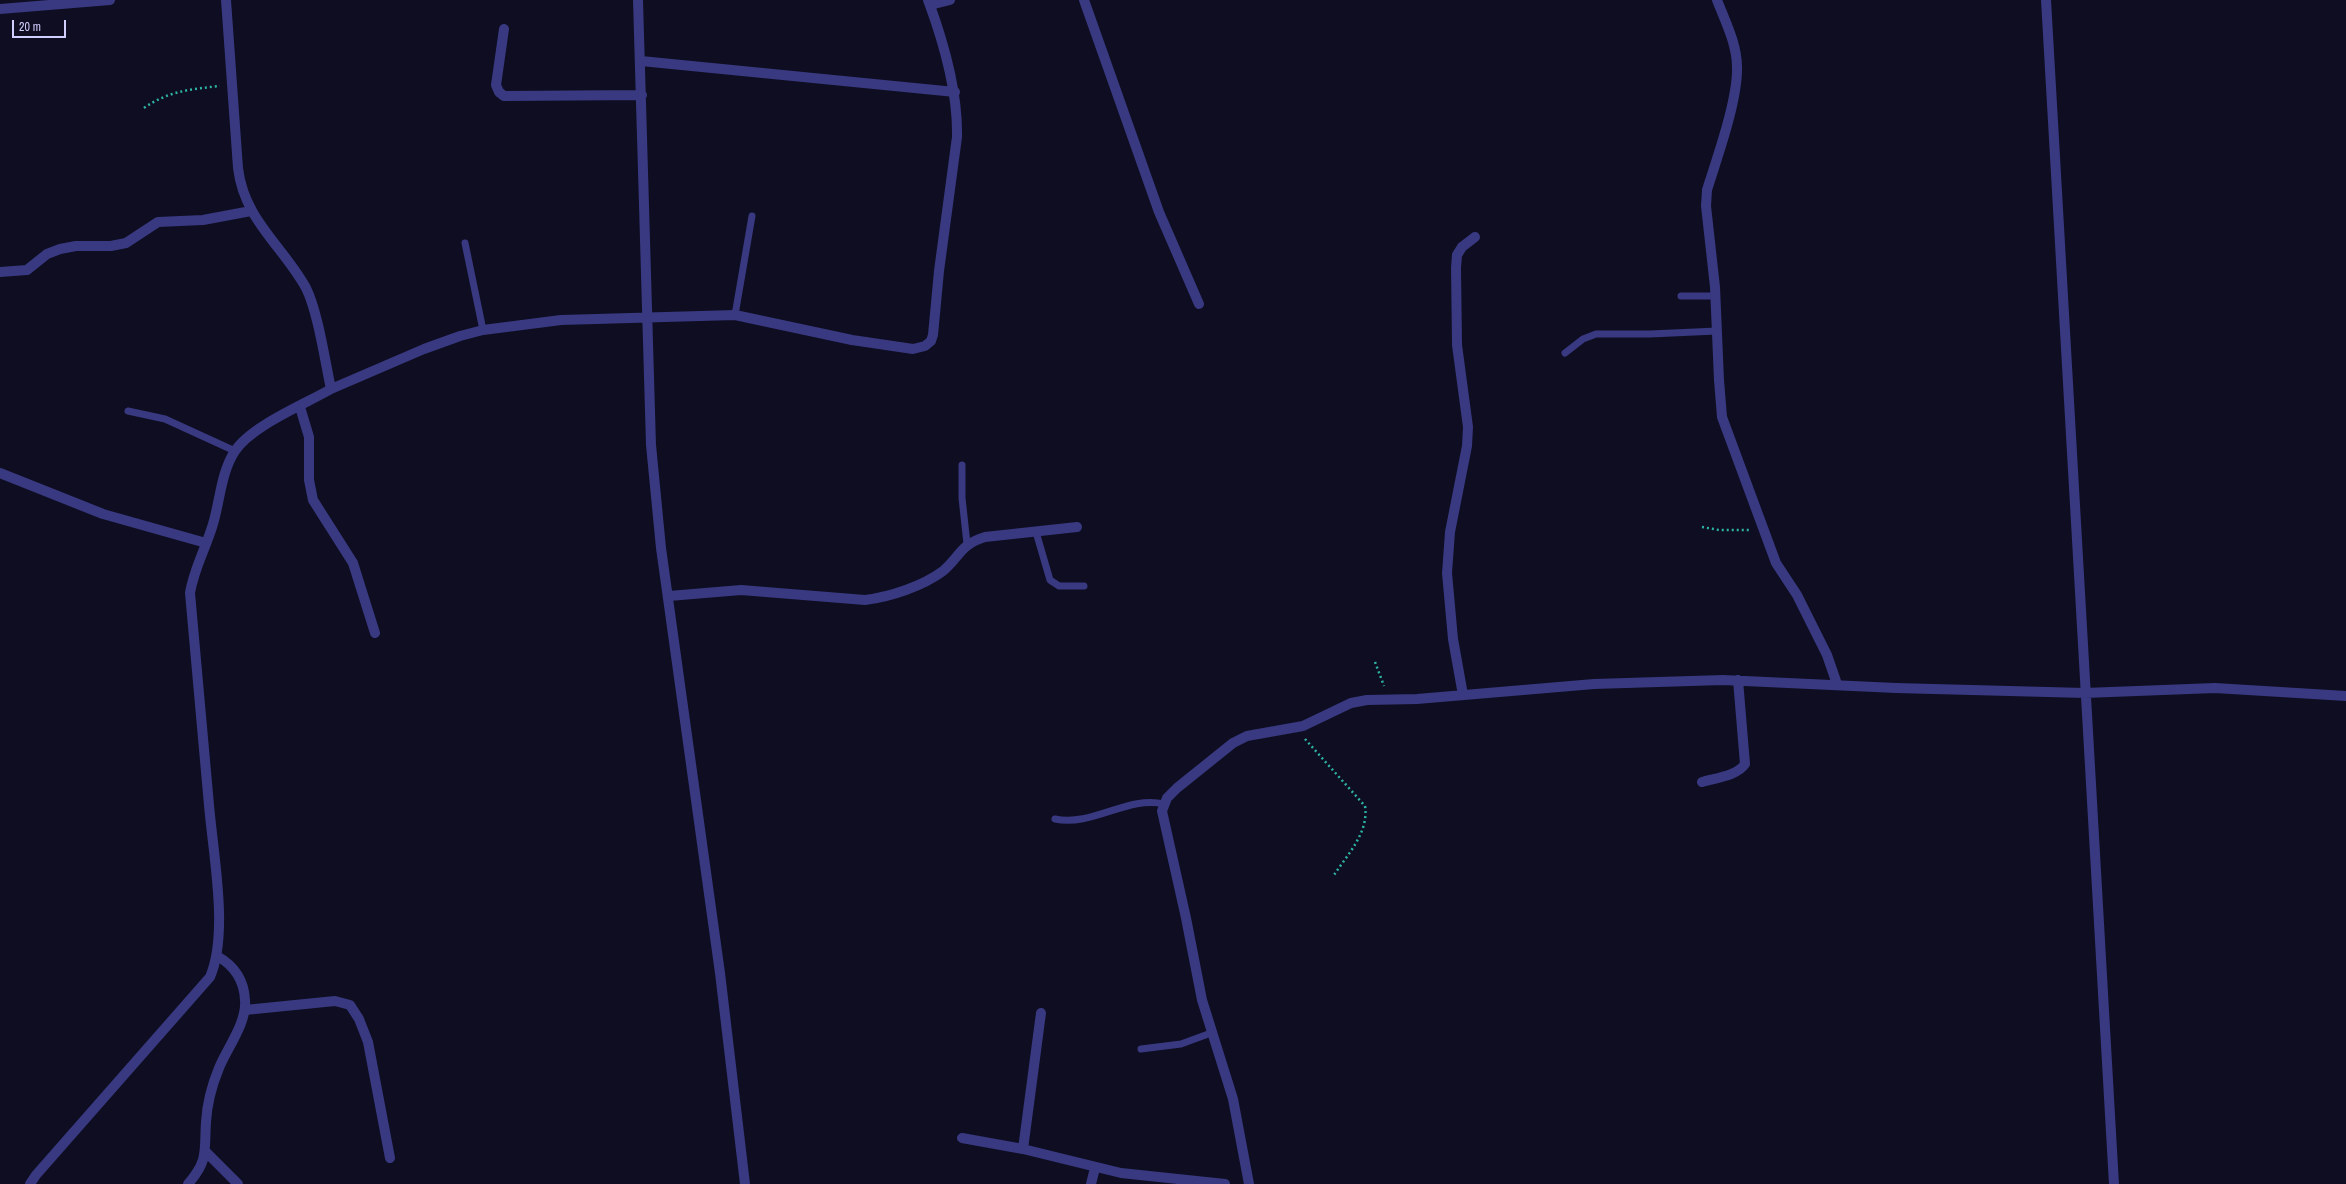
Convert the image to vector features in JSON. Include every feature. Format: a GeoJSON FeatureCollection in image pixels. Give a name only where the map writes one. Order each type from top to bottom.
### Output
{"type":"FeatureCollection","features":[{"type":"Feature","properties":{"kind":"street"},"geometry":{"type":"LineString","coordinates":[[0,9],[110,0]]}},
{"type":"Feature","properties":{"kind":"street"},"geometry":{"type":"LineString","coordinates":[[226,0],[239,180],[242,193],[251,211],[308,294],[331,389]]}},
{"type":"Feature","properties":{"kind":"street"},"geometry":{"type":"LineString","coordinates":[[638,0],[642,95],[651,445],[661,548],[669,596],[721,980],[745,1184]]}},
{"type":"Feature","properties":{"kind":"street"},"geometry":{"type":"LineString","coordinates":[[30,1184],[36,1175],[210,977],[217,956],[217,890],[190,593],[192,579],[213,525],[227,469],[235,451],[254,432],[331,389],[424,349],[483,330],[591,318],[735,315],[891,346],[913,349],[925,346],[931,341],[957,137],[955,92],[929,2],[950,0]]}},
{"type":"Feature","properties":{"kind":"street"},"geometry":{"type":"LineString","coordinates":[[1084,0],[1159,212],[1199,304]]}},
{"type":"Feature","properties":{"kind":"street"},"geometry":{"type":"LineString","coordinates":[[1717,0],[1732,40],[1737,67],[1733,96],[1706,190],[1706,206],[1716,296],[1722,417],[1776,563],[1797,595],[1827,654],[1837,684]]}},
{"type":"Feature","properties":{"kind":"street"},"geometry":{"type":"LineString","coordinates":[[2046,0],[2084,693],[2114,1184]]}},
{"type":"Feature","properties":{"kind":"street"},"geometry":{"type":"LineString","coordinates":[[504,29],[496,85],[498,92],[504,96],[642,95]]}},
{"type":"Feature","properties":{"kind":"street"},"geometry":{"type":"LineString","coordinates":[[641,61],[955,92]]}},
{"type":"Feature","properties":{"kind":"street"},"geometry":{"type":"LineString","coordinates":[[0,272],[27,270],[47,254],[60,249],[76,246],[111,246],[126,243],[158,222],[203,220],[251,211]]}},
{"type":"Feature","properties":{"kind":"street"},"geometry":{"type":"LineString","coordinates":[[1463,695],[1453,639],[1447,573],[1450,532],[1467,446],[1468,427],[1457,346],[1457,255],[1462,247],[1476,237]]}},
{"type":"Feature","properties":{"kind":"street"},"geometry":{"type":"LineString","coordinates":[[300,407],[310,437],[309,480],[313,500],[353,563],[375,633]]}},
{"type":"Feature","properties":{"kind":"street"},"geometry":{"type":"LineString","coordinates":[[0,473],[103,514],[206,543]]}},
{"type":"Feature","properties":{"kind":"street"},"geometry":{"type":"LineString","coordinates":[[669,596],[741,590],[866,600],[878,598],[897,594],[943,571],[967,544],[985,537],[1077,527]]}},
{"type":"Feature","properties":{"kind":"street"},"geometry":{"type":"LineString","coordinates":[[1249,1184],[1233,1099],[1202,1000],[1186,918],[1162,820],[1164,804],[1177,788],[1233,743],[1247,736],[1297,727],[1321,719],[1351,703],[1594,684],[1738,680],[2084,693],[2215,688],[2346,696]]}},
{"type":"Feature","properties":{"kind":"street"},"geometry":{"type":"LineString","coordinates":[[1702,782],[1734,773],[1742,769],[1745,764],[1738,680]]}},
{"type":"Feature","properties":{"kind":"street"},"geometry":{"type":"LineString","coordinates":[[188,1184],[204,1163],[206,1152],[206,1123],[214,1084],[245,1010],[244,993],[236,970],[217,956]]}},
{"type":"Feature","properties":{"kind":"street"},"geometry":{"type":"LineString","coordinates":[[245,1010],[335,1001],[350,1005],[360,1019],[368,1042],[390,1158]]}},
{"type":"Feature","properties":{"kind":"street"},"geometry":{"type":"LineString","coordinates":[[1023,1149],[1041,1013]]}},
{"type":"Feature","properties":{"kind":"street"},"geometry":{"type":"LineString","coordinates":[[962,1138],[1023,1149],[1096,1168],[1225,1184]]}},
{"type":"Feature","properties":{"kind":"street"},"geometry":{"type":"LineString","coordinates":[[206,1152],[238,1184]]}},
{"type":"Feature","properties":{"kind":"street"},"geometry":{"type":"LineString","coordinates":[[1091,1184],[1096,1168]]}},
{"type":"Feature","properties":{"kind":"lane"},"geometry":{"type":"LineString","coordinates":[[735,315],[752,216]]}},
{"type":"Feature","properties":{"kind":"lane"},"geometry":{"type":"LineString","coordinates":[[465,243],[483,330]]}},
{"type":"Feature","properties":{"kind":"lane"},"geometry":{"type":"LineString","coordinates":[[1681,296],[1716,296]]}},
{"type":"Feature","properties":{"kind":"lane"},"geometry":{"type":"LineString","coordinates":[[1565,354],[1583,339],[1596,334],[1650,334],[1717,331]]}},
{"type":"Feature","properties":{"kind":"lane"},"geometry":{"type":"LineString","coordinates":[[128,411],[178,424],[235,451]]}},
{"type":"Feature","properties":{"kind":"lane"},"geometry":{"type":"LineString","coordinates":[[962,465],[962,498],[967,544]]}},
{"type":"Feature","properties":{"kind":"lane"},"geometry":{"type":"LineString","coordinates":[[1036,532],[1050,580],[1059,586],[1084,586]]}},
{"type":"Feature","properties":{"kind":"lane"},"geometry":{"type":"LineString","coordinates":[[1055,819],[1076,822],[1146,803],[1164,804]]}},
{"type":"Feature","properties":{"kind":"lane"},"geometry":{"type":"LineString","coordinates":[[1141,1049],[1181,1044],[1212,1033]]}},
{"type":"Feature","properties":{"kind":"path"},"geometry":{"type":"LineString","coordinates":[[144,108],[164,95],[174,92],[232,85]]}},
{"type":"Feature","properties":{"kind":"path"},"geometry":{"type":"LineString","coordinates":[[1702,527],[1744,531],[1763,529]]}},
{"type":"Feature","properties":{"kind":"path"},"geometry":{"type":"LineString","coordinates":[[1375,662],[1389,700]]}},
{"type":"Feature","properties":{"kind":"path"},"geometry":{"type":"LineString","coordinates":[[1297,727],[1365,806],[1367,817],[1360,836],[1334,875]]}}]}
